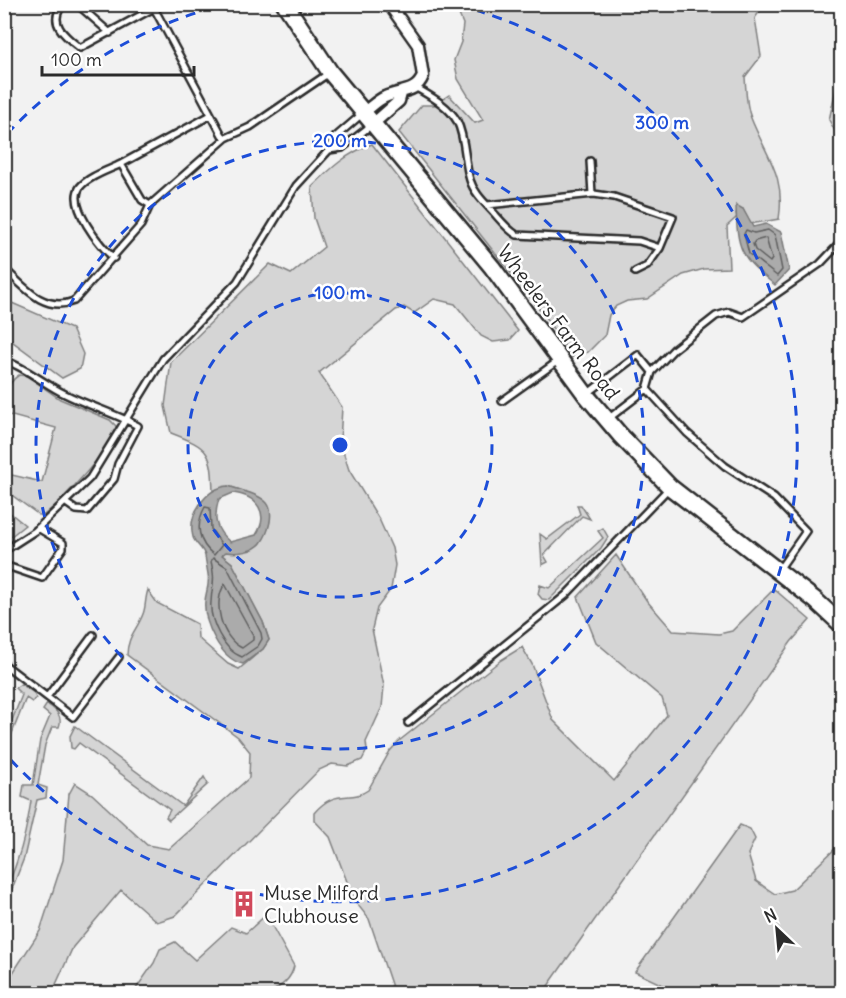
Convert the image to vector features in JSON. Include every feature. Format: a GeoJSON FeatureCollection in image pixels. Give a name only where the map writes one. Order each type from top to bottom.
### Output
{"type":"FeatureCollection","features":[{"type":"Feature","properties":{"kind":"main road","name":"Wheelers Farm Road"},"geometry":{"type":"LineString","coordinates":[[285,4],[330,72],[492,267],[607,420],[670,487],[778,571],[842,625]]}},
{"type":"Feature","properties":{"kind":"street"},"geometry":{"type":"LineString","coordinates":[[369,118],[399,101],[401,94],[415,87],[423,76],[420,50],[389,4]]}},
{"type":"Feature","properties":{"kind":"lane"},"geometry":{"type":"LineString","coordinates":[[64,4],[59,11],[57,25],[60,32],[80,48],[86,48],[152,6],[226,138]]}},
{"type":"Feature","properties":{"kind":"lane"},"geometry":{"type":"LineString","coordinates":[[77,4],[110,33]]}},
{"type":"Feature","properties":{"kind":"lane"},"geometry":{"type":"LineString","coordinates":[[5,269],[35,297],[46,302],[64,305],[83,293],[114,258],[141,225],[150,205],[226,138],[250,127],[330,72]]}},
{"type":"Feature","properties":{"kind":"lane"},"geometry":{"type":"LineString","coordinates":[[415,87],[449,110],[462,136],[471,182],[487,205],[517,235],[639,241],[660,248]]}},
{"type":"Feature","properties":{"kind":"lane"},"geometry":{"type":"LineString","coordinates":[[114,258],[93,238],[78,202],[77,194],[84,183],[211,114]]}},
{"type":"Feature","properties":{"kind":"lane"},"geometry":{"type":"LineString","coordinates":[[329,150],[342,148],[369,118]]}},
{"type":"Feature","properties":{"kind":"lane"},"geometry":{"type":"LineString","coordinates":[[4,551],[38,528],[90,478],[163,359],[237,282],[296,186],[329,150],[338,134],[369,118]]}},
{"type":"Feature","properties":{"kind":"lane"},"geometry":{"type":"LineString","coordinates":[[590,161],[592,194]]}},
{"type":"Feature","properties":{"kind":"lane"},"geometry":{"type":"LineString","coordinates":[[121,164],[142,200],[150,205]]}},
{"type":"Feature","properties":{"kind":"lane"},"geometry":{"type":"LineString","coordinates":[[487,205],[592,194],[614,197],[673,217],[660,248],[647,266],[635,272]]}},
{"type":"Feature","properties":{"kind":"lane"},"geometry":{"type":"LineString","coordinates":[[607,420],[647,389],[652,372],[674,350],[716,316],[729,312],[744,317],[820,264],[842,241]]}},
{"type":"Feature","properties":{"kind":"lane"},"geometry":{"type":"LineString","coordinates":[[586,395],[638,355],[652,372]]}},
{"type":"Feature","properties":{"kind":"lane"},"geometry":{"type":"LineString","coordinates":[[4,360],[29,371],[52,387],[78,400],[138,426],[118,464],[114,479],[87,512],[76,510],[66,503]]}},
{"type":"Feature","properties":{"kind":"lane"},"geometry":{"type":"LineString","coordinates":[[502,401],[560,360]]}},
{"type":"Feature","properties":{"kind":"lane"},"geometry":{"type":"LineString","coordinates":[[647,389],[687,433],[726,466],[774,498],[806,531],[778,571]]}},
{"type":"Feature","properties":{"kind":"lane"},"geometry":{"type":"LineString","coordinates":[[408,723],[566,595],[670,487]]}},
{"type":"Feature","properties":{"kind":"lane"},"geometry":{"type":"LineString","coordinates":[[4,565],[42,578],[63,548],[63,543],[38,528]]}},
{"type":"Feature","properties":{"kind":"lane"},"geometry":{"type":"LineString","coordinates":[[47,697],[93,636]]}},
{"type":"Feature","properties":{"kind":"lane"},"geometry":{"type":"LineString","coordinates":[[4,664],[73,717],[119,657]]}},
{"type":"Feature","properties":{"kind":"shaded area"},"geometry":{"type":"Polygon","coordinates":[[[455,5],[764,5],[755,18],[761,56],[745,77],[746,93],[751,118],[777,178],[780,190],[779,219],[750,224],[743,209],[736,213],[737,217],[727,226],[729,268],[704,269],[683,275],[647,299],[627,301],[616,306],[609,315],[605,335],[588,352],[572,357],[541,311],[399,132],[422,105],[434,105],[449,95],[475,123],[483,120],[458,79],[454,60],[461,42],[463,24],[455,5]]]}},
{"type":"Feature","properties":{"kind":"shaded area"},"geometry":{"type":"Polygon","coordinates":[[[841,67],[842,142],[829,120],[841,67]]]}},
{"type":"Feature","properties":{"kind":"shaded area"},"geometry":{"type":"Polygon","coordinates":[[[372,144],[518,331],[510,340],[493,342],[481,336],[455,304],[434,299],[414,313],[404,307],[396,310],[319,373],[342,407],[340,442],[349,470],[379,519],[392,548],[395,565],[391,589],[377,608],[372,629],[384,686],[382,707],[366,742],[367,750],[362,760],[348,766],[332,764],[319,770],[175,916],[157,922],[121,890],[73,947],[52,993],[5,994],[5,985],[40,931],[63,860],[69,794],[75,783],[92,794],[147,845],[169,849],[249,778],[250,752],[238,737],[127,655],[130,638],[144,611],[148,590],[157,603],[197,624],[198,638],[228,664],[239,669],[263,649],[269,640],[263,622],[232,563],[222,555],[226,551],[241,552],[260,544],[267,531],[270,512],[260,499],[228,486],[213,493],[212,468],[206,453],[194,443],[171,433],[165,406],[171,362],[270,264],[291,274],[324,247],[314,218],[312,187],[340,162],[372,144]]]}},
{"type":"Feature","properties":{"kind":"shaded area"},"geometry":{"type":"Polygon","coordinates":[[[5,300],[72,329],[83,354],[80,369],[62,378],[5,336],[5,300]]]}},
{"type":"Feature","properties":{"kind":"shaded area"},"geometry":{"type":"Polygon","coordinates":[[[19,375],[27,376],[60,399],[110,420],[116,426],[97,460],[44,515],[39,515],[5,490],[5,485],[12,475],[42,482],[56,428],[5,414],[8,387],[19,375]]]}},
{"type":"Feature","properties":{"kind":"shaded area"},"geometry":{"type":"Polygon","coordinates":[[[577,505],[581,505],[590,519],[582,516],[544,555],[548,562],[542,565],[540,534],[547,539],[580,514],[577,505]]]}},
{"type":"Feature","properties":{"kind":"shaded area"},"geometry":{"type":"Polygon","coordinates":[[[4,508],[25,525],[5,541],[5,519],[8,514],[4,508]]]}},
{"type":"Feature","properties":{"kind":"shaded area"},"geometry":{"type":"Polygon","coordinates":[[[603,528],[608,537],[601,548],[549,600],[542,599],[538,594],[540,585],[549,588],[603,538],[598,531],[603,528]]]}},
{"type":"Feature","properties":{"kind":"shaded area"},"geometry":{"type":"Polygon","coordinates":[[[616,555],[647,601],[673,631],[719,634],[732,631],[774,589],[810,620],[791,642],[543,993],[394,993],[369,919],[354,900],[330,837],[314,820],[314,813],[329,800],[361,794],[368,790],[390,751],[399,741],[501,660],[522,647],[532,664],[553,720],[614,781],[667,715],[662,698],[596,642],[578,597],[616,555]]]}},
{"type":"Feature","properties":{"kind":"shaded area"},"geometry":{"type":"Polygon","coordinates":[[[21,684],[34,693],[36,698],[32,702],[26,698],[11,736],[5,774],[5,738],[22,695],[15,688],[21,684]]]}},
{"type":"Feature","properties":{"kind":"shaded area"},"geometry":{"type":"Polygon","coordinates":[[[47,704],[56,711],[60,720],[59,727],[52,727],[45,745],[38,785],[47,788],[46,798],[37,800],[24,858],[5,907],[7,889],[22,846],[31,801],[22,797],[24,785],[33,785],[40,740],[50,716],[43,710],[47,704]]]}},
{"type":"Feature","properties":{"kind":"shaded area"},"geometry":{"type":"Polygon","coordinates":[[[75,726],[183,806],[204,777],[208,784],[169,820],[166,817],[170,810],[79,743],[74,749],[71,748],[70,736],[75,726]]]}},
{"type":"Feature","properties":{"kind":"shaded area"},"geometry":{"type":"Polygon","coordinates":[[[740,825],[750,829],[755,839],[748,854],[756,881],[775,894],[792,890],[841,843],[842,989],[837,993],[680,993],[635,972],[740,825]]]}},
{"type":"Feature","properties":{"kind":"shaded area"},"geometry":{"type":"Polygon","coordinates":[[[266,915],[294,966],[288,979],[270,993],[133,993],[154,963],[160,949],[175,942],[195,960],[231,927],[246,933],[266,915]]]}},
{"type":"Feature","properties":{"kind":"water"},"geometry":{"type":"Polygon","coordinates":[[[736,205],[743,209],[753,227],[766,224],[781,232],[789,270],[775,285],[754,267],[743,251],[738,233],[736,205]]]}},
{"type":"Feature","properties":{"kind":"water"},"geometry":{"type":"Polygon","coordinates":[[[228,486],[254,495],[267,503],[270,512],[268,529],[258,546],[245,552],[226,552],[222,555],[232,563],[263,622],[269,640],[263,649],[243,664],[227,655],[210,629],[205,610],[209,581],[205,556],[193,537],[193,520],[200,504],[212,492],[228,486]],[[233,493],[219,499],[217,506],[218,528],[230,542],[256,535],[262,520],[259,507],[255,502],[233,493]]]}},
{"type":"Feature","properties":{"kind":"place","name":"Muse Milford Clubhouse"},"geometry":{"type":"Point","coordinates":[244,904]}}]}
